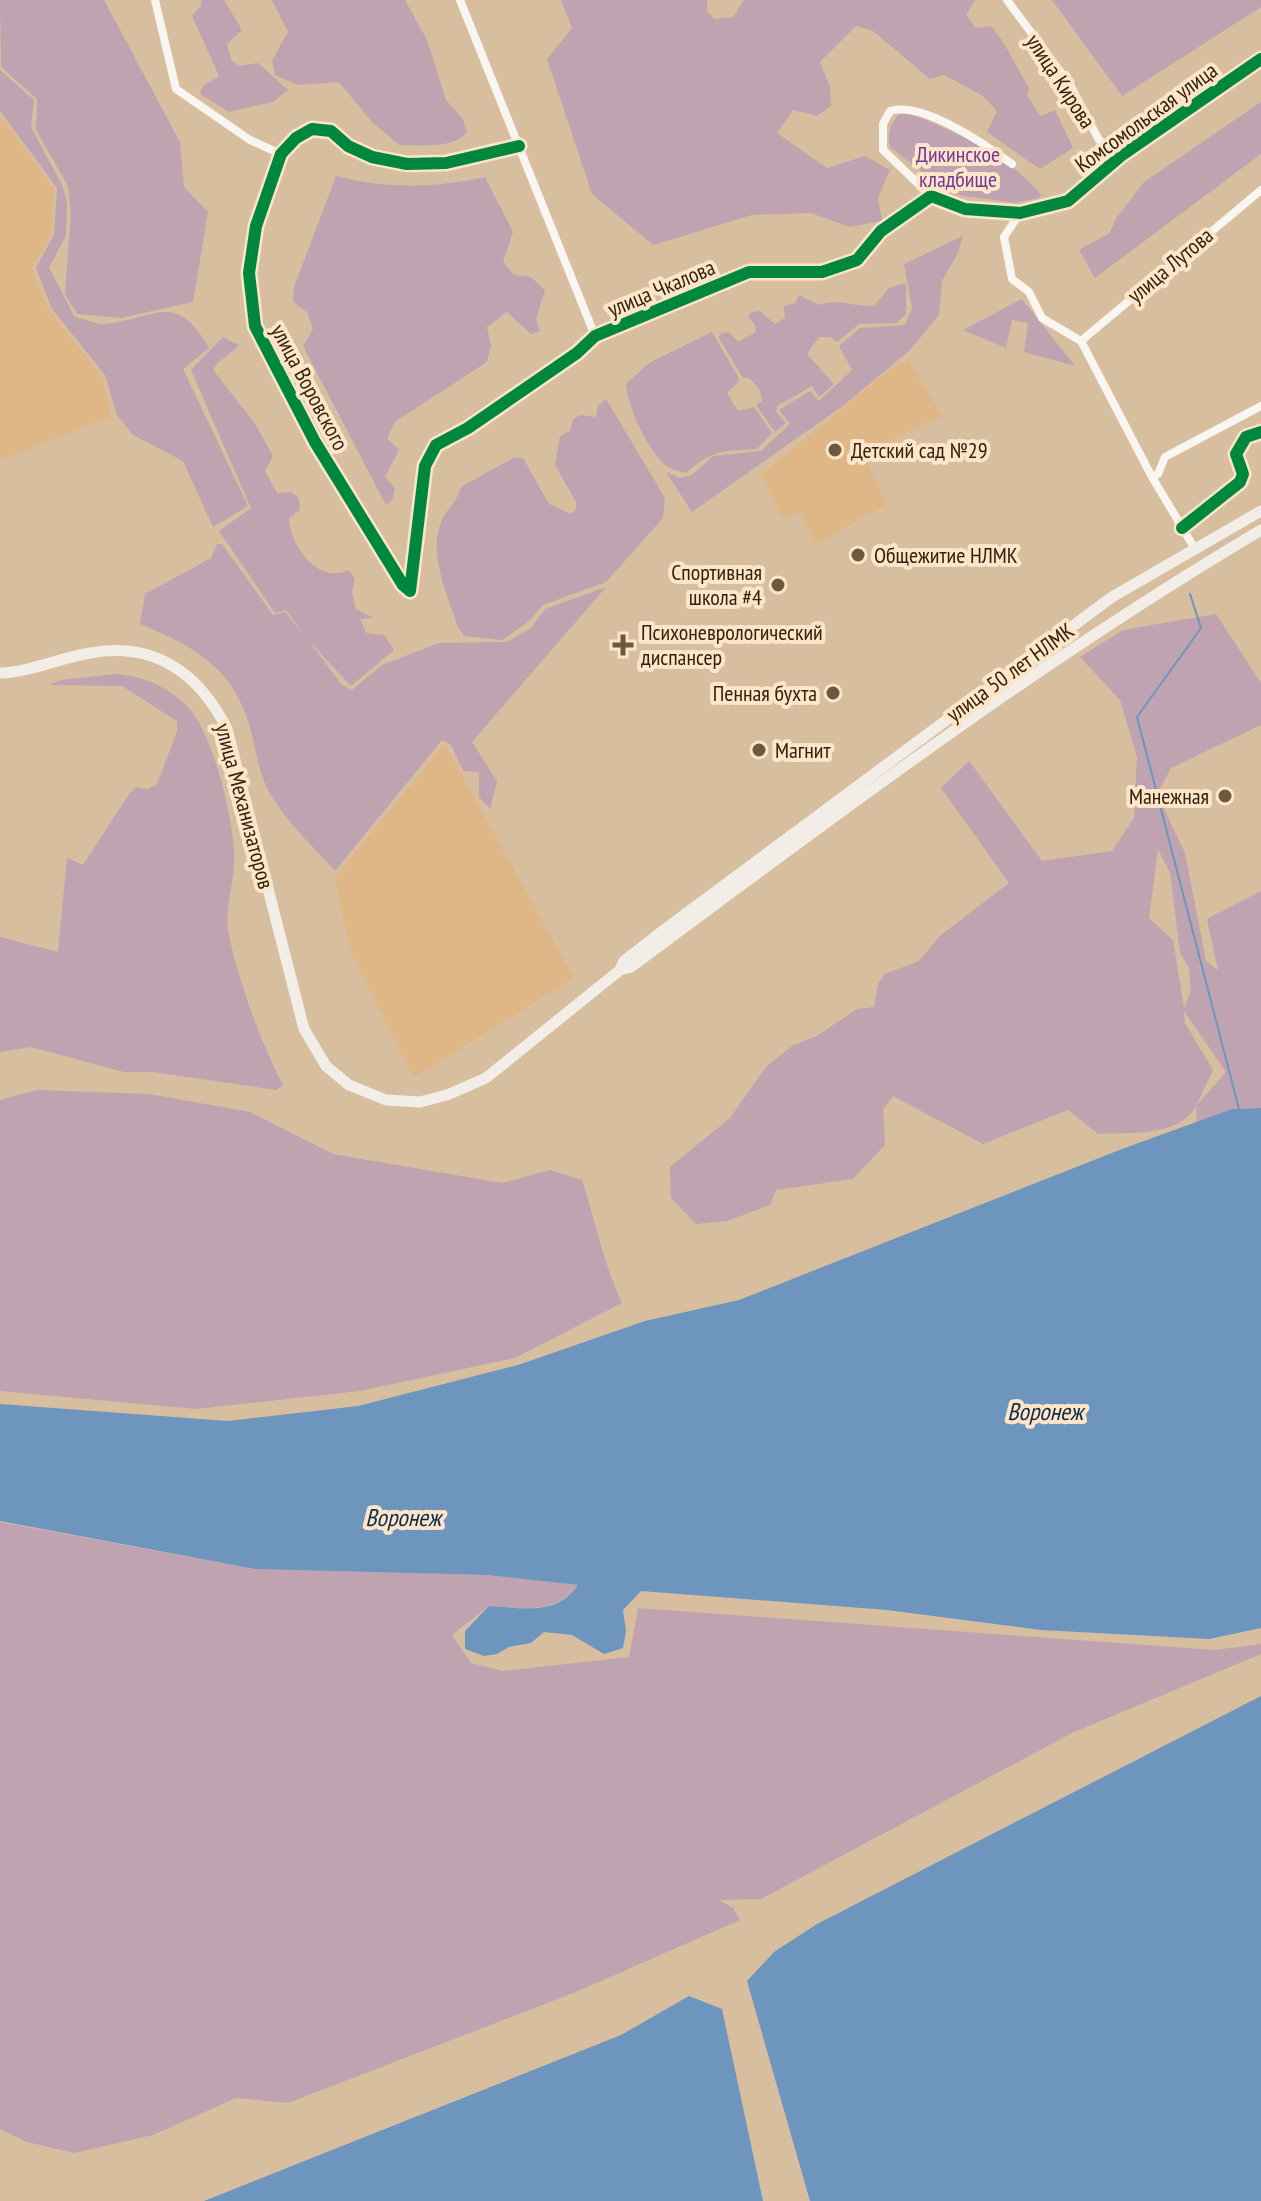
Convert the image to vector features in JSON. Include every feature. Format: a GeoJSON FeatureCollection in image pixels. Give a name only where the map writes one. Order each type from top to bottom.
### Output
{"type":"FeatureCollection","features":[{"type":"Feature","properties":{"kind":"main road","name":"улица 50 лет НЛМК"},"geometry":{"type":"LineString","coordinates":[[770,857],[1112,597],[1261,511]]}},
{"type":"Feature","properties":{"kind":"main road","name":"улица 50 лет НЛМК"},"geometry":{"type":"LineString","coordinates":[[386,1100],[420,1102],[447,1095],[486,1078],[619,971],[624,961],[656,936],[1019,683],[1125,612],[1261,530]]}},
{"type":"Feature","properties":{"kind":"main road","name":"улица Механизаторов"},"geometry":{"type":"LineString","coordinates":[[0,673],[123,649],[153,655],[179,668],[201,686],[227,729],[304,1029],[326,1066],[337,1076],[349,1085],[386,1100]]}},
{"type":"Feature","properties":{"kind":"street"},"geometry":{"type":"LineString","coordinates":[[155,0],[176,89],[250,140],[281,154],[296,138],[316,128],[331,131],[348,146],[372,157],[407,164],[446,163],[519,146]]}},
{"type":"Feature","properties":{"kind":"street"},"geometry":{"type":"LineString","coordinates":[[460,0],[595,336]]}},
{"type":"Feature","properties":{"kind":"street","name":"улица Кирова"},"geometry":{"type":"LineString","coordinates":[[1007,0],[1070,85],[1099,140],[1122,155]]}},
{"type":"Feature","properties":{"kind":"street","name":"Комсомольская улица"},"geometry":{"type":"LineString","coordinates":[[1020,213],[1068,201],[1122,155],[1261,59]]}},
{"type":"Feature","properties":{"kind":"street"},"geometry":{"type":"LineString","coordinates":[[1012,164],[932,116],[902,107],[890,111],[883,124],[883,150],[931,196],[965,209],[1020,213],[1004,237],[1012,279],[1029,292],[1042,318],[1081,341],[1152,477],[1182,528],[1198,547]]}},
{"type":"Feature","properties":{"kind":"street","name":"улица Воровского"},"geometry":{"type":"LineString","coordinates":[[281,154],[250,250],[249,295],[255,326],[315,442],[403,585],[410,591]]}},
{"type":"Feature","properties":{"kind":"street","name":"улица Лутова"},"geometry":{"type":"LineString","coordinates":[[1081,341],[1261,190]]}},
{"type":"Feature","properties":{"kind":"street","name":"улица Чкалова"},"geometry":{"type":"LineString","coordinates":[[410,591],[425,466],[436,445],[468,428],[577,353],[595,336],[749,272],[822,272],[857,260],[881,231],[931,196]]}},
{"type":"Feature","properties":{"kind":"street"},"geometry":{"type":"LineString","coordinates":[[1152,477],[1158,474],[1165,457],[1261,406]]}},
{"type":"Feature","properties":{"kind":"street"},"geometry":{"type":"LineString","coordinates":[[1182,528],[1240,482],[1243,474],[1236,454],[1246,437],[1261,432]]}},
{"type":"Feature","properties":{"kind":"shaded area"},"geometry":{"type":"Polygon","coordinates":[[[0,116],[54,188],[52,233],[32,269],[49,310],[102,376],[111,417],[0,460],[0,116]]]}},
{"type":"Feature","properties":{"kind":"shaded area","name":"Детский сад №29"},"geometry":{"type":"Polygon","coordinates":[[[909,360],[942,416],[877,447],[879,452],[865,459],[887,504],[816,544],[800,511],[783,520],[761,475],[889,370],[909,360]]]}},
{"type":"Feature","properties":{"kind":"shaded area"},"geometry":{"type":"Polygon","coordinates":[[[445,744],[574,978],[413,1078],[350,950],[335,877],[445,744]]]}},
{"type":"Feature","properties":{"kind":"green space"},"geometry":{"type":"Polygon","coordinates":[[[0,0],[104,0],[180,142],[184,187],[208,212],[193,302],[121,318],[77,314],[65,294],[71,213],[68,186],[36,130],[37,99],[1,67],[0,0]]]}},
{"type":"Feature","properties":{"kind":"green space"},"geometry":{"type":"Polygon","coordinates":[[[201,0],[224,0],[242,30],[227,44],[231,60],[239,66],[258,63],[288,90],[273,102],[229,112],[200,94],[203,86],[219,76],[192,16],[201,6],[201,0]]]}},
{"type":"Feature","properties":{"kind":"green space"},"geometry":{"type":"Polygon","coordinates":[[[272,0],[405,0],[427,40],[446,100],[463,119],[467,133],[444,144],[399,145],[372,122],[339,82],[298,85],[275,75],[272,60],[288,32],[272,0]]]}},
{"type":"Feature","properties":{"kind":"green space"},"geometry":{"type":"Polygon","coordinates":[[[561,0],[707,0],[707,12],[715,19],[733,17],[744,0],[975,0],[966,15],[976,28],[991,26],[996,32],[1029,88],[1027,95],[1040,116],[1055,110],[1073,148],[1040,169],[987,132],[997,111],[983,96],[944,75],[930,79],[873,31],[856,26],[820,62],[830,87],[831,106],[817,116],[793,110],[777,133],[827,168],[865,156],[890,170],[878,197],[882,221],[849,227],[811,213],[752,215],[653,245],[592,194],[547,59],[572,28],[561,0]]]}},
{"type":"Feature","properties":{"kind":"green space"},"geometry":{"type":"Polygon","coordinates":[[[1052,0],[1261,0],[1261,7],[1122,96],[1052,0]]]}},
{"type":"Feature","properties":{"kind":"green space"},"geometry":{"type":"Polygon","coordinates":[[[0,70],[34,100],[31,127],[63,187],[67,203],[66,236],[49,267],[74,316],[105,324],[163,312],[175,313],[197,330],[209,348],[183,369],[248,506],[213,527],[183,461],[133,435],[117,415],[105,375],[52,309],[36,268],[54,234],[57,188],[0,111],[0,70]]]}},
{"type":"Feature","properties":{"kind":"green space"},"geometry":{"type":"Polygon","coordinates":[[[1261,102],[1261,154],[1095,278],[1079,250],[1110,233],[1115,220],[1144,182],[1261,102]]]}},
{"type":"Feature","properties":{"kind":"green space","name":"Дикинское кладбище"},"geometry":{"type":"Polygon","coordinates":[[[907,113],[980,146],[1014,168],[1041,195],[1014,203],[951,194],[890,147],[891,126],[899,114],[907,113]]]}},
{"type":"Feature","properties":{"kind":"green space"},"geometry":{"type":"Polygon","coordinates":[[[336,176],[410,186],[485,177],[513,232],[503,262],[514,275],[531,277],[545,290],[536,319],[540,331],[531,334],[507,312],[487,327],[491,346],[487,362],[396,421],[387,438],[399,450],[385,477],[395,488],[393,499],[386,505],[303,346],[313,329],[307,312],[293,302],[294,287],[336,176]]]}},
{"type":"Feature","properties":{"kind":"green space"},"geometry":{"type":"Polygon","coordinates":[[[963,236],[958,253],[942,281],[939,315],[909,351],[844,405],[692,512],[666,472],[680,478],[692,475],[713,456],[761,451],[790,424],[779,410],[810,391],[819,401],[852,370],[839,346],[860,328],[905,325],[912,308],[904,264],[963,236]]]}},
{"type":"Feature","properties":{"kind":"green space"},"geometry":{"type":"Polygon","coordinates":[[[906,283],[906,314],[897,323],[859,324],[837,342],[830,337],[819,337],[807,354],[834,384],[819,397],[812,386],[777,406],[776,412],[786,423],[775,432],[756,405],[762,401],[760,390],[749,378],[743,378],[719,338],[720,334],[729,332],[738,342],[756,332],[755,325],[748,317],[751,312],[760,311],[775,324],[785,318],[784,306],[795,303],[799,295],[819,305],[833,302],[874,306],[889,288],[906,283]]]}},
{"type":"Feature","properties":{"kind":"green space"},"geometry":{"type":"Polygon","coordinates":[[[1022,299],[1075,366],[1024,352],[1028,323],[1012,320],[1006,348],[963,330],[1022,299]]]}},
{"type":"Feature","properties":{"kind":"green space"},"geometry":{"type":"Polygon","coordinates":[[[712,332],[740,380],[727,393],[738,411],[754,407],[772,433],[757,449],[711,455],[686,473],[668,467],[654,452],[635,417],[626,384],[649,363],[712,332]]]}},
{"type":"Feature","properties":{"kind":"green space"},"geometry":{"type":"Polygon","coordinates":[[[223,337],[239,345],[213,370],[255,424],[273,456],[265,471],[277,493],[291,492],[299,498],[300,510],[289,518],[301,551],[317,568],[327,572],[349,570],[355,579],[352,592],[356,609],[373,618],[360,619],[366,633],[384,635],[394,650],[351,686],[308,640],[342,685],[352,690],[382,665],[439,643],[507,642],[531,628],[545,609],[606,587],[472,742],[497,781],[490,809],[479,797],[479,772],[463,771],[451,745],[442,740],[335,871],[293,825],[271,795],[260,769],[242,704],[221,673],[208,660],[177,640],[140,624],[145,594],[211,558],[217,544],[222,544],[273,615],[285,612],[306,637],[286,610],[275,613],[219,531],[251,508],[191,370],[223,337]]]}},
{"type":"Feature","properties":{"kind":"green space"},"geometry":{"type":"Polygon","coordinates":[[[606,399],[665,498],[663,518],[606,582],[543,605],[529,621],[503,640],[464,636],[445,588],[437,546],[442,520],[461,487],[515,457],[523,458],[549,504],[571,514],[576,509],[576,502],[555,465],[560,436],[570,431],[573,419],[580,415],[596,417],[598,406],[606,399]]]}},
{"type":"Feature","properties":{"kind":"green space"},"geometry":{"type":"Polygon","coordinates":[[[1216,614],[1261,683],[1261,725],[1171,768],[1157,794],[1185,853],[1206,961],[1218,970],[1207,919],[1261,891],[1261,1108],[1232,1109],[1197,1122],[1196,1106],[1178,1124],[1165,1128],[1138,1133],[1098,1134],[1068,1110],[983,1144],[893,1096],[883,1109],[885,1145],[853,1179],[776,1190],[770,1205],[727,1221],[696,1224],[671,1198],[670,1167],[730,1118],[766,1067],[792,1046],[817,1036],[857,1009],[874,1007],[878,984],[885,974],[919,961],[941,935],[1009,883],[941,788],[969,761],[1042,861],[1112,851],[1134,818],[1137,757],[1120,700],[1080,657],[1123,630],[1216,614]],[[1158,849],[1149,918],[1173,940],[1184,1008],[1191,991],[1189,968],[1180,953],[1170,873],[1158,849]],[[1184,1011],[1185,1023],[1213,1070],[1196,1106],[1226,1072],[1184,1011]]]}},
{"type":"Feature","properties":{"kind":"green space"},"geometry":{"type":"Polygon","coordinates":[[[116,674],[154,683],[171,693],[187,706],[206,736],[227,803],[234,846],[228,929],[250,1008],[283,1085],[276,1090],[153,1072],[124,1072],[31,1047],[0,1052],[0,937],[58,952],[67,858],[83,865],[129,794],[136,787],[148,789],[157,784],[177,732],[177,721],[122,686],[50,685],[60,680],[116,674]]]}},
{"type":"Feature","properties":{"kind":"green space"},"geometry":{"type":"Polygon","coordinates":[[[37,1090],[149,1094],[250,1112],[333,1154],[502,1183],[550,1170],[582,1180],[622,1303],[515,1358],[360,1391],[196,1409],[0,1391],[0,1100],[37,1090]]]}},
{"type":"Feature","properties":{"kind":"green space"},"geometry":{"type":"Polygon","coordinates":[[[0,1522],[255,1569],[487,1575],[578,1585],[559,1601],[538,1608],[489,1606],[452,1635],[471,1663],[503,1671],[629,1657],[638,1608],[1215,1650],[1261,1644],[1261,1654],[1072,1733],[761,1899],[719,1900],[733,1908],[740,1920],[576,1992],[288,2103],[236,2098],[153,2135],[74,2153],[27,2142],[0,2129],[0,1522]]]}},
{"type":"Feature","properties":{"kind":"water","name":"Воронеж"},"geometry":{"type":"Polygon","coordinates":[[[1261,1108],[1261,1628],[1209,1639],[1041,1630],[887,1610],[641,1591],[623,1610],[626,1631],[623,1648],[604,1654],[572,1635],[544,1632],[531,1643],[484,1656],[465,1649],[465,1631],[489,1606],[550,1606],[570,1595],[578,1585],[487,1575],[255,1569],[0,1521],[0,1404],[228,1421],[358,1406],[518,1365],[645,1321],[739,1300],[1122,1149],[1232,1109],[1261,1108]]]}},
{"type":"Feature","properties":{"kind":"water"},"geometry":{"type":"Polygon","coordinates":[[[1261,1696],[1261,2201],[810,2201],[747,1981],[774,1952],[817,1924],[1261,1696]]]}},
{"type":"Feature","properties":{"kind":"water"},"geometry":{"type":"Polygon","coordinates":[[[689,1996],[722,2009],[763,2201],[204,2201],[621,2035],[689,1996]]]}},
{"type":"Feature","properties":{"kind":"waterway"},"geometry":{"type":"LineString","coordinates":[[1190,594],[1201,628],[1137,717],[1239,1109]]}},
{"type":"Feature","properties":{"kind":"cycle path"},"geometry":{"type":"LineString","coordinates":[[410,591],[425,466],[436,445],[468,428],[577,353],[595,336],[749,272],[822,272],[857,260],[881,231],[931,196],[965,209],[1020,213],[1068,201],[1122,155],[1261,59]]}},
{"type":"Feature","properties":{"kind":"cycle path"},"geometry":{"type":"LineString","coordinates":[[410,591],[403,585],[315,442],[255,326],[249,273],[256,226],[281,154],[296,138],[312,129],[331,131],[348,146],[372,157],[407,164],[446,163],[519,146]]}},
{"type":"Feature","properties":{"kind":"cycle path"},"geometry":{"type":"LineString","coordinates":[[1182,528],[1240,482],[1243,474],[1236,454],[1246,437],[1261,432]]}},
{"type":"Feature","properties":{"kind":"place","name":"Детский сад №29"},"geometry":{"type":"Point","coordinates":[835,450]}},
{"type":"Feature","properties":{"kind":"place","name":"Общежитие НЛМК"},"geometry":{"type":"Point","coordinates":[858,555]}},
{"type":"Feature","properties":{"kind":"place","name":"Спортивная школа #4"},"geometry":{"type":"Point","coordinates":[778,585]}},
{"type":"Feature","properties":{"kind":"place","name":"Психоневрологический диспансер"},"geometry":{"type":"Point","coordinates":[623,645]}},
{"type":"Feature","properties":{"kind":"place","name":"Пенная бухта"},"geometry":{"type":"Point","coordinates":[833,693]}},
{"type":"Feature","properties":{"kind":"place","name":"Магнит"},"geometry":{"type":"Point","coordinates":[759,750]}},
{"type":"Feature","properties":{"kind":"place","name":"Манежная"},"geometry":{"type":"Point","coordinates":[1225,796]}}]}
